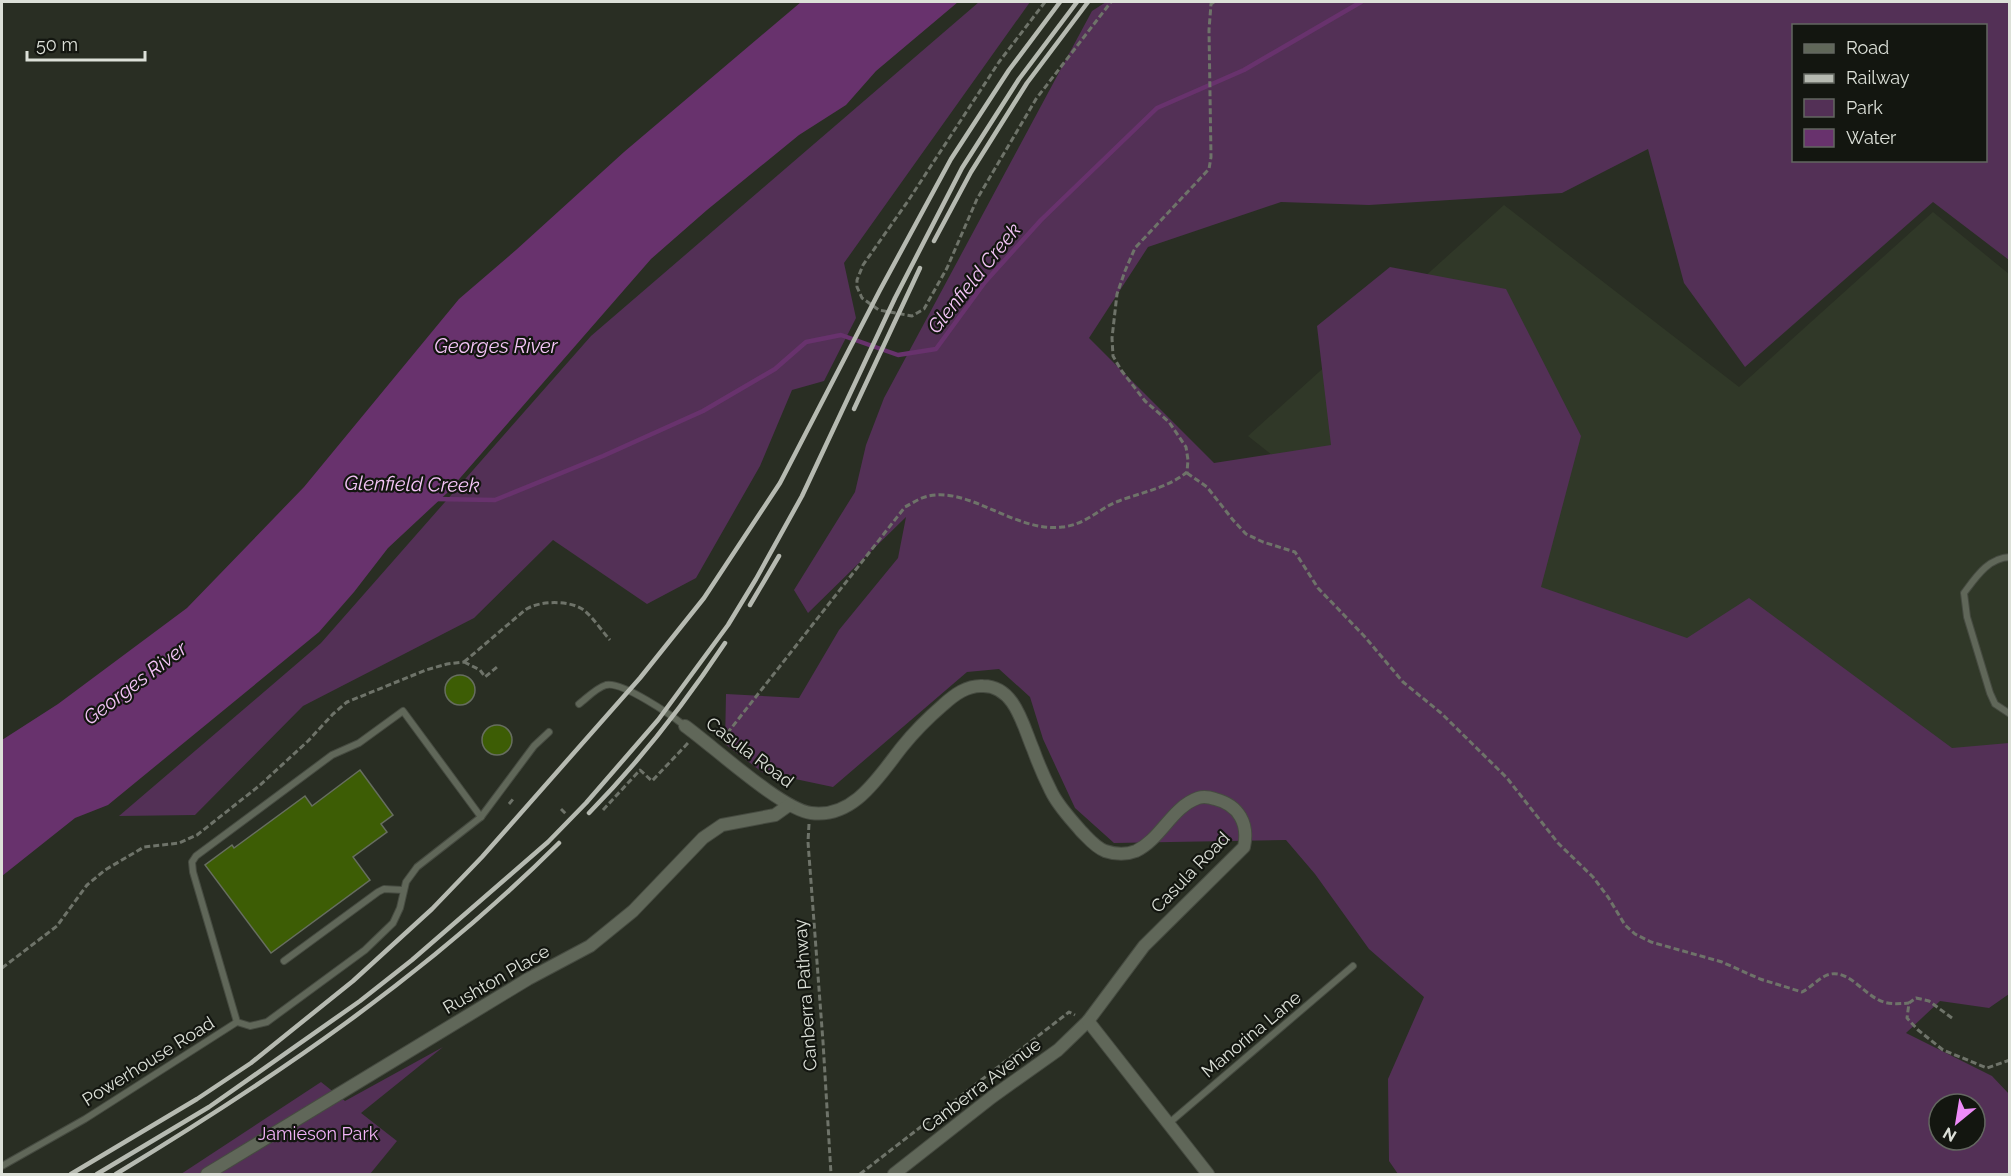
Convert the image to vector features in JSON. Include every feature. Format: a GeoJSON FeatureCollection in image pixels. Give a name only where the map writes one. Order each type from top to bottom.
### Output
{"type":"FeatureCollection","features":[{"type":"Feature","properties":{"kind":"street","name":"Casula Road"},"geometry":{"type":"LineString","coordinates":[[685,726],[789,805],[810,813],[831,813],[863,796],[903,746],[938,709],[959,692],[982,686],[991,687],[1003,693],[1013,703],[1021,717],[1039,766],[1057,802],[1098,848],[1122,854],[1135,851],[1147,844],[1185,805],[1200,797],[1221,801],[1233,807],[1245,823],[1247,835],[1244,847],[1144,946],[1088,1021]]}},
{"type":"Feature","properties":{"kind":"street","name":"Rushton Place"},"geometry":{"type":"LineString","coordinates":[[207,1174],[528,979],[590,946],[633,911],[703,838],[722,825],[775,814],[789,805]]}},
{"type":"Feature","properties":{"kind":"street"},"geometry":{"type":"LineString","coordinates":[[1088,1021],[1208,1174]]}},
{"type":"Feature","properties":{"kind":"street","name":"Canberra Avenue"},"geometry":{"type":"LineString","coordinates":[[894,1174],[992,1097],[1058,1050],[1088,1021]]}},
{"type":"Feature","properties":{"kind":"lane"},"geometry":{"type":"LineString","coordinates":[[2010,556],[1996,559],[1978,574],[1964,593],[1966,617],[1990,693],[1995,704],[2010,714]]}},
{"type":"Feature","properties":{"kind":"lane"},"geometry":{"type":"LineString","coordinates":[[579,704],[603,686],[619,685],[665,711],[685,726]]}},
{"type":"Feature","properties":{"kind":"lane"},"geometry":{"type":"LineString","coordinates":[[237,1023],[193,872],[192,862],[196,856],[332,755],[359,743],[403,711],[481,817]]}},
{"type":"Feature","properties":{"kind":"lane","name":"Powerhouse Road"},"geometry":{"type":"LineString","coordinates":[[2,1166],[85,1119],[237,1023],[250,1026],[267,1022],[365,950],[398,916],[406,882],[417,867],[481,817],[534,746],[549,732]]}},
{"type":"Feature","properties":{"kind":"lane"},"geometry":{"type":"LineString","coordinates":[[284,961],[378,892],[384,889],[404,890]]}},
{"type":"Feature","properties":{"kind":"lane","name":"Manorina Lane"},"geometry":{"type":"LineString","coordinates":[[1168,1124],[1353,966]]}},
{"type":"Feature","properties":{"kind":"path"},"geometry":{"type":"LineString","coordinates":[[1046,2],[999,62],[863,265],[857,280],[857,287],[862,298],[879,310],[912,316],[924,309],[947,268],[977,199],[1036,99],[1111,2]]}},
{"type":"Feature","properties":{"kind":"path"},"geometry":{"type":"LineString","coordinates":[[722,737],[800,643],[905,507],[926,496],[944,495],[964,499],[1021,523],[1044,528],[1062,527],[1078,524],[1116,502],[1168,484],[1187,472],[1186,447],[1169,422],[1145,401],[1121,370],[1113,356],[1112,338],[1118,294],[1135,248],[1209,169],[1211,157],[1209,30],[1211,4],[1214,2]]}},
{"type":"Feature","properties":{"kind":"path"},"geometry":{"type":"LineString","coordinates":[[1187,472],[1207,487],[1246,534],[1295,552],[1306,567],[1311,579],[1365,636],[1403,682],[1441,713],[1507,778],[1558,843],[1593,878],[1625,925],[1635,934],[1651,942],[1722,962],[1786,989],[1802,992],[1824,976],[1837,973],[1850,979],[1879,1000],[1895,1004],[1909,1003],[1916,998],[1929,1001],[1952,1018]]}},
{"type":"Feature","properties":{"kind":"path"},"geometry":{"type":"LineString","coordinates":[[464,662],[525,610],[543,603],[581,608],[610,640]]}},
{"type":"Feature","properties":{"kind":"path"},"geometry":{"type":"LineString","coordinates":[[2,968],[57,926],[87,885],[105,870],[144,847],[179,843],[197,835],[259,786],[347,702],[426,670],[447,664],[464,662],[480,670],[485,676],[497,667]]}},
{"type":"Feature","properties":{"kind":"path"},"geometry":{"type":"LineString","coordinates":[[603,810],[639,770],[652,781],[688,742]]}},
{"type":"Feature","properties":{"kind":"path"},"geometry":{"type":"LineString","coordinates":[[509,804],[514,798]]}},
{"type":"Feature","properties":{"kind":"path"},"geometry":{"type":"LineString","coordinates":[[561,809],[567,815]]}},
{"type":"Feature","properties":{"kind":"path","name":"Canberra Pathway"},"geometry":{"type":"LineString","coordinates":[[810,813],[807,842],[831,1174]]}},
{"type":"Feature","properties":{"kind":"path"},"geometry":{"type":"LineString","coordinates":[[1909,1003],[1907,1018],[1943,1050],[1987,1068],[2010,1060]]}},
{"type":"Feature","properties":{"kind":"path"},"geometry":{"type":"LineString","coordinates":[[860,1174],[1069,1012],[1088,1021]]}},
{"type":"Feature","properties":{"kind":"shaded area"},"geometry":{"type":"Polygon","coordinates":[[[1504,205],[1739,387],[1933,212],[2009,274],[2009,857],[1630,740],[1248,436],[1504,205]]]}},
{"type":"Feature","properties":{"kind":"green space"},"geometry":{"type":"Polygon","coordinates":[[[979,2],[1030,2],[844,263],[856,318],[824,381],[792,390],[760,466],[696,578],[647,604],[553,540],[474,618],[303,706],[195,815],[119,816],[321,643],[591,336],[979,2]]]}},
{"type":"Feature","properties":{"kind":"green space"},"geometry":{"type":"Polygon","coordinates":[[[1106,2],[2009,2],[2009,260],[1933,202],[1745,367],[1684,283],[1648,149],[1562,193],[1369,205],[1281,202],[1148,247],[1089,338],[1214,463],[1331,445],[1317,326],[1390,267],[1506,289],[1581,436],[1541,587],[1687,638],[1749,598],[1952,748],[2009,743],[2009,994],[1989,1008],[1940,1001],[1906,1033],[1992,1076],[2009,1094],[2009,1174],[1398,1174],[1389,1161],[1388,1079],[1424,997],[1369,949],[1315,874],[1286,840],[1114,843],[1075,808],[1043,739],[1030,697],[999,669],[967,672],[833,787],[762,772],[725,744],[726,694],[799,698],[839,630],[898,558],[906,517],[808,613],[794,590],[855,492],[866,445],[884,398],[1092,11],[1106,2]]]}},
{"type":"Feature","properties":{"kind":"green space","name":"Jamieson Park"},"geometry":{"type":"Polygon","coordinates":[[[443,1047],[361,1113],[397,1141],[370,1174],[181,1174],[321,1082],[345,1101],[443,1047]]]}},
{"type":"Feature","properties":{"kind":"water","name":"Georges River"},"geometry":{"type":"Polygon","coordinates":[[[801,2],[958,2],[876,71],[846,105],[799,135],[651,259],[447,493],[388,548],[319,632],[108,805],[75,818],[2,876],[2,740],[58,704],[187,608],[304,487],[459,299],[624,152],[801,2]]]}},
{"type":"Feature","properties":{"kind":"building"},"geometry":{"type":"Polygon","coordinates":[[[460,675],[471,679],[475,690],[471,701],[460,705],[449,701],[445,690],[449,679],[460,675]]]}},
{"type":"Feature","properties":{"kind":"building"},"geometry":{"type":"Polygon","coordinates":[[[497,725],[503,726],[511,734],[511,746],[503,754],[497,755],[491,754],[483,746],[482,740],[483,734],[491,726],[497,725]]]}},
{"type":"Feature","properties":{"kind":"building"},"geometry":{"type":"Polygon","coordinates":[[[360,770],[393,815],[381,824],[387,832],[353,857],[370,880],[271,953],[205,865],[232,845],[234,848],[305,796],[312,806],[360,770]]]}},
{"type":"Feature","properties":{"kind":"waterway","name":"Glenfield Creek"},"geometry":{"type":"LineString","coordinates":[[435,499],[495,500],[603,456],[703,411],[775,369],[806,342],[841,335],[898,355],[936,349],[985,282],[1041,220],[1157,108],[1244,70],[1361,2]]}},
{"type":"Feature","properties":{"kind":"railway"},"geometry":{"type":"LineString","coordinates":[[71,1174],[197,1099],[251,1063],[353,981],[432,909],[482,857],[640,678],[704,598],[780,483],[951,159],[1009,70],[1060,2]]}},
{"type":"Feature","properties":{"kind":"railway"},"geometry":{"type":"LineString","coordinates":[[97,1174],[209,1107],[360,1001],[412,960],[548,842],[586,803],[658,720],[728,625],[802,496],[895,298],[962,168],[1019,79],[1077,2]]}},
{"type":"Feature","properties":{"kind":"railway"},"geometry":{"type":"LineString","coordinates":[[934,241],[971,172],[1027,83],[1088,2]]}},
{"type":"Feature","properties":{"kind":"railway"},"geometry":{"type":"LineString","coordinates":[[854,409],[920,268]]}},
{"type":"Feature","properties":{"kind":"railway"},"geometry":{"type":"LineString","coordinates":[[750,605],[779,556]]}},
{"type":"Feature","properties":{"kind":"railway"},"geometry":{"type":"LineString","coordinates":[[589,813],[661,731],[725,643]]}},
{"type":"Feature","properties":{"kind":"railway"},"geometry":{"type":"LineString","coordinates":[[116,1174],[233,1101],[347,1022],[457,937],[559,843]]}}]}
